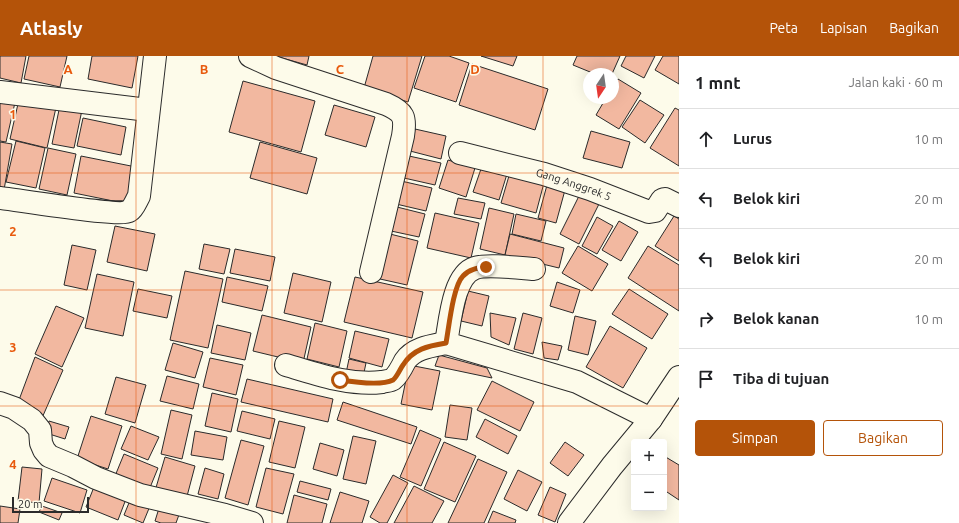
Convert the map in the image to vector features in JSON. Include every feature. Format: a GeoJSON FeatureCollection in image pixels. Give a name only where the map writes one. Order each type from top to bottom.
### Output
{"type":"FeatureCollection","features":[{"type":"Feature","properties":{"kind":"street"},"geometry":{"type":"LineString","coordinates":[[0,198],[106,212],[128,212],[133,208],[139,196],[155,56]]}},
{"type":"Feature","properties":{"kind":"street"},"geometry":{"type":"LineString","coordinates":[[250,56],[276,68],[386,104],[397,109],[404,116],[405,123],[403,136],[370,272]]}},
{"type":"Feature","properties":{"kind":"street"},"geometry":{"type":"LineString","coordinates":[[0,92],[148,110]]}},
{"type":"Feature","properties":{"kind":"street","name":"Gang Anggrek 5"},"geometry":{"type":"LineString","coordinates":[[460,153],[544,174],[590,189],[649,212],[655,211],[662,200],[665,199],[679,206]]}},
{"type":"Feature","properties":{"kind":"street"},"geometry":{"type":"LineString","coordinates":[[446,343],[457,287],[463,276],[474,268],[534,269]]}},
{"type":"Feature","properties":{"kind":"street"},"geometry":{"type":"LineString","coordinates":[[286,365],[340,380],[364,384],[374,383],[392,380],[408,357],[414,352],[424,347],[446,343],[577,382],[651,419]]}},
{"type":"Feature","properties":{"kind":"street"},"geometry":{"type":"LineString","coordinates":[[569,523],[612,466],[675,390]]}},
{"type":"Feature","properties":{"kind":"street"},"geometry":{"type":"LineString","coordinates":[[0,403],[14,408],[32,420],[40,430],[41,443],[49,456],[96,478],[193,516],[225,515],[252,523]]}},
{"type":"Feature","properties":{"kind":"building"},"geometry":{"type":"Polygon","coordinates":[[[0,56],[26,56],[21,83],[0,78],[0,56]]]}},
{"type":"Feature","properties":{"kind":"building"},"geometry":{"type":"Polygon","coordinates":[[[29,56],[67,56],[60,87],[24,79],[29,56]]]}},
{"type":"Feature","properties":{"kind":"building"},"geometry":{"type":"Polygon","coordinates":[[[92,56],[138,56],[132,88],[88,79],[92,56]]]}},
{"type":"Feature","properties":{"kind":"building"},"geometry":{"type":"Polygon","coordinates":[[[275,56],[309,56],[307,65],[275,56]]]}},
{"type":"Feature","properties":{"kind":"building"},"geometry":{"type":"Polygon","coordinates":[[[373,56],[422,56],[408,102],[364,88],[373,56]]]}},
{"type":"Feature","properties":{"kind":"building"},"geometry":{"type":"Polygon","coordinates":[[[425,56],[449,56],[469,63],[456,102],[414,88],[425,56]]]}},
{"type":"Feature","properties":{"kind":"building"},"geometry":{"type":"Polygon","coordinates":[[[481,56],[517,56],[513,66],[481,56]]]}},
{"type":"Feature","properties":{"kind":"building"},"geometry":{"type":"Polygon","coordinates":[[[577,56],[620,56],[615,68],[583,69],[573,65],[577,56]]]}},
{"type":"Feature","properties":{"kind":"building"},"geometry":{"type":"Polygon","coordinates":[[[626,56],[655,56],[644,78],[621,66],[626,56]]]}},
{"type":"Feature","properties":{"kind":"building"},"geometry":{"type":"Polygon","coordinates":[[[663,56],[679,56],[679,84],[655,70],[663,56]]]}},
{"type":"Feature","properties":{"kind":"building"},"geometry":{"type":"Polygon","coordinates":[[[472,64],[548,89],[535,130],[459,105],[472,64]]]}},
{"type":"Feature","properties":{"kind":"building"},"geometry":{"type":"Polygon","coordinates":[[[619,80],[641,93],[619,129],[596,115],[602,104],[619,104],[619,80]]]}},
{"type":"Feature","properties":{"kind":"building"},"geometry":{"type":"Polygon","coordinates":[[[243,81],[315,101],[301,152],[229,132],[243,81]]]}},
{"type":"Feature","properties":{"kind":"building"},"geometry":{"type":"Polygon","coordinates":[[[0,95],[16,98],[6,142],[0,141],[0,95]]]}},
{"type":"Feature","properties":{"kind":"building"},"geometry":{"type":"Polygon","coordinates":[[[20,95],[57,103],[47,148],[10,139],[20,95]]]}},
{"type":"Feature","properties":{"kind":"building"},"geometry":{"type":"Polygon","coordinates":[[[640,100],[664,115],[645,143],[622,127],[640,100]]]}},
{"type":"Feature","properties":{"kind":"building"},"geometry":{"type":"Polygon","coordinates":[[[60,105],[82,110],[74,148],[52,144],[60,105]]]}},
{"type":"Feature","properties":{"kind":"building"},"geometry":{"type":"Polygon","coordinates":[[[334,105],[375,117],[366,147],[325,135],[334,105]]]}},
{"type":"Feature","properties":{"kind":"building"},"geometry":{"type":"Polygon","coordinates":[[[675,108],[679,110],[679,166],[650,148],[675,108]]]}},
{"type":"Feature","properties":{"kind":"building"},"geometry":{"type":"Polygon","coordinates":[[[83,118],[126,127],[121,155],[77,146],[83,118]]]}},
{"type":"Feature","properties":{"kind":"building"},"geometry":{"type":"Polygon","coordinates":[[[415,129],[446,136],[441,159],[410,151],[415,129]]]}},
{"type":"Feature","properties":{"kind":"building"},"geometry":{"type":"Polygon","coordinates":[[[591,131],[630,142],[622,168],[583,158],[591,131]]]}},
{"type":"Feature","properties":{"kind":"building"},"geometry":{"type":"Polygon","coordinates":[[[16,141],[45,148],[36,188],[6,182],[16,141]]]}},
{"type":"Feature","properties":{"kind":"building"},"geometry":{"type":"Polygon","coordinates":[[[0,142],[12,144],[4,190],[0,189],[0,142]]]}},
{"type":"Feature","properties":{"kind":"building"},"geometry":{"type":"Polygon","coordinates":[[[260,142],[317,158],[307,194],[250,178],[260,142]]]}},
{"type":"Feature","properties":{"kind":"building"},"geometry":{"type":"Polygon","coordinates":[[[48,148],[76,154],[67,195],[39,189],[48,148]]]}},
{"type":"Feature","properties":{"kind":"building"},"geometry":{"type":"Polygon","coordinates":[[[81,156],[136,167],[128,204],[74,193],[81,156]]]}},
{"type":"Feature","properties":{"kind":"building"},"geometry":{"type":"Polygon","coordinates":[[[409,156],[441,163],[435,185],[404,178],[409,156]]]}},
{"type":"Feature","properties":{"kind":"building"},"geometry":{"type":"Polygon","coordinates":[[[448,160],[475,168],[466,197],[439,188],[448,160]]]}},
{"type":"Feature","properties":{"kind":"building"},"geometry":{"type":"Polygon","coordinates":[[[482,166],[507,174],[499,200],[473,192],[482,166]]]}},
{"type":"Feature","properties":{"kind":"building"},"geometry":{"type":"Polygon","coordinates":[[[511,169],[545,179],[536,213],[501,203],[511,169]]]}},
{"type":"Feature","properties":{"kind":"building"},"geometry":{"type":"Polygon","coordinates":[[[401,181],[432,188],[426,211],[396,204],[401,181]]]}},
{"type":"Feature","properties":{"kind":"building"},"geometry":{"type":"Polygon","coordinates":[[[547,185],[565,190],[556,223],[538,218],[547,185]]]}},
{"type":"Feature","properties":{"kind":"building"},"geometry":{"type":"Polygon","coordinates":[[[583,188],[602,198],[579,244],[560,234],[583,188]]]}},
{"type":"Feature","properties":{"kind":"building"},"geometry":{"type":"Polygon","coordinates":[[[458,198],[485,203],[481,219],[454,214],[458,198]]]}},
{"type":"Feature","properties":{"kind":"building"},"geometry":{"type":"Polygon","coordinates":[[[397,207],[425,214],[419,237],[391,231],[397,207]]]}},
{"type":"Feature","properties":{"kind":"building"},"geometry":{"type":"Polygon","coordinates":[[[489,208],[514,214],[505,255],[480,249],[489,208]]]}},
{"type":"Feature","properties":{"kind":"building"},"geometry":{"type":"Polygon","coordinates":[[[435,213],[479,223],[471,258],[427,248],[435,213]]]}},
{"type":"Feature","properties":{"kind":"building"},"geometry":{"type":"Polygon","coordinates":[[[516,214],[546,221],[541,241],[512,234],[516,214]]]}},
{"type":"Feature","properties":{"kind":"building"},"geometry":{"type":"Polygon","coordinates":[[[674,216],[679,219],[679,261],[655,246],[674,216]]]}},
{"type":"Feature","properties":{"kind":"building"},"geometry":{"type":"Polygon","coordinates":[[[597,217],[613,226],[597,254],[582,246],[597,217]]]}},
{"type":"Feature","properties":{"kind":"building"},"geometry":{"type":"Polygon","coordinates":[[[619,221],[638,232],[621,261],[602,250],[619,221]]]}},
{"type":"Feature","properties":{"kind":"building"},"geometry":{"type":"Polygon","coordinates":[[[115,226],[155,234],[147,271],[107,262],[115,226]]]}},
{"type":"Feature","properties":{"kind":"building"},"geometry":{"type":"Polygon","coordinates":[[[390,234],[418,241],[407,285],[380,279],[390,234]]]}},
{"type":"Feature","properties":{"kind":"building"},"geometry":{"type":"Polygon","coordinates":[[[510,234],[564,248],[559,268],[505,255],[510,234]]]}},
{"type":"Feature","properties":{"kind":"building"},"geometry":{"type":"Polygon","coordinates":[[[204,244],[230,249],[224,274],[199,269],[204,244]]]}},
{"type":"Feature","properties":{"kind":"building"},"geometry":{"type":"Polygon","coordinates":[[[72,245],[96,250],[87,290],[64,285],[72,245]]]}},
{"type":"Feature","properties":{"kind":"building"},"geometry":{"type":"Polygon","coordinates":[[[578,246],[608,264],[592,291],[562,273],[578,246]]]}},
{"type":"Feature","properties":{"kind":"building"},"geometry":{"type":"Polygon","coordinates":[[[648,246],[679,265],[679,311],[628,278],[648,246]]]}},
{"type":"Feature","properties":{"kind":"building"},"geometry":{"type":"Polygon","coordinates":[[[235,249],[275,257],[270,281],[230,273],[235,249]]]}},
{"type":"Feature","properties":{"kind":"building"},"geometry":{"type":"Polygon","coordinates":[[[185,271],[223,279],[208,348],[170,340],[185,271]]]}},
{"type":"Feature","properties":{"kind":"building"},"geometry":{"type":"Polygon","coordinates":[[[293,273],[331,282],[322,322],[284,313],[293,273]]]}},
{"type":"Feature","properties":{"kind":"building"},"geometry":{"type":"Polygon","coordinates":[[[97,274],[134,282],[123,336],[85,328],[97,274]]]}},
{"type":"Feature","properties":{"kind":"building"},"geometry":{"type":"Polygon","coordinates":[[[227,277],[268,286],[262,311],[222,302],[227,277]]]}},
{"type":"Feature","properties":{"kind":"building"},"geometry":{"type":"Polygon","coordinates":[[[355,277],[423,292],[412,338],[344,322],[355,277]]]}},
{"type":"Feature","properties":{"kind":"building"},"geometry":{"type":"Polygon","coordinates":[[[557,282],[580,290],[573,313],[550,306],[557,282]]]}},
{"type":"Feature","properties":{"kind":"building"},"geometry":{"type":"Polygon","coordinates":[[[138,289],[172,296],[167,318],[133,311],[138,289]]]}},
{"type":"Feature","properties":{"kind":"building"},"geometry":{"type":"Polygon","coordinates":[[[629,289],[668,314],[652,339],[612,314],[629,289]]]}},
{"type":"Feature","properties":{"kind":"building"},"geometry":{"type":"Polygon","coordinates":[[[468,291],[489,296],[482,326],[461,321],[468,291]]]}},
{"type":"Feature","properties":{"kind":"building"},"geometry":{"type":"Polygon","coordinates":[[[56,306],[84,318],[62,367],[35,354],[56,306]]]}},
{"type":"Feature","properties":{"kind":"building"},"geometry":{"type":"Polygon","coordinates":[[[490,313],[516,318],[509,345],[491,337],[490,313]]]}},
{"type":"Feature","properties":{"kind":"building"},"geometry":{"type":"Polygon","coordinates":[[[523,313],[542,318],[533,354],[514,349],[523,313]]]}},
{"type":"Feature","properties":{"kind":"building"},"geometry":{"type":"Polygon","coordinates":[[[262,315],[311,327],[303,363],[253,351],[262,315]]]}},
{"type":"Feature","properties":{"kind":"building"},"geometry":{"type":"Polygon","coordinates":[[[575,316],[596,321],[588,355],[568,350],[575,316]]]}},
{"type":"Feature","properties":{"kind":"building"},"geometry":{"type":"Polygon","coordinates":[[[315,323],[347,331],[339,367],[307,359],[315,323]]]}},
{"type":"Feature","properties":{"kind":"building"},"geometry":{"type":"Polygon","coordinates":[[[217,325],[251,333],[245,360],[211,353],[217,325]]]}},
{"type":"Feature","properties":{"kind":"building"},"geometry":{"type":"Polygon","coordinates":[[[610,326],[647,348],[623,388],[586,367],[610,326]]]}},
{"type":"Feature","properties":{"kind":"building"},"geometry":{"type":"Polygon","coordinates":[[[355,331],[389,339],[382,367],[349,358],[355,331]]]}},
{"type":"Feature","properties":{"kind":"building"},"geometry":{"type":"Polygon","coordinates":[[[542,342],[562,346],[558,360],[544,358],[542,342]]]}},
{"type":"Feature","properties":{"kind":"building"},"geometry":{"type":"Polygon","coordinates":[[[173,343],[203,352],[195,378],[165,370],[173,343]]]}},
{"type":"Feature","properties":{"kind":"building"},"geometry":{"type":"Polygon","coordinates":[[[439,355],[487,368],[492,378],[435,366],[439,355]]]}},
{"type":"Feature","properties":{"kind":"building"},"geometry":{"type":"Polygon","coordinates":[[[35,357],[63,370],[42,418],[16,408],[35,357]]]}},
{"type":"Feature","properties":{"kind":"building"},"geometry":{"type":"Polygon","coordinates":[[[210,358],[243,365],[236,395],[203,387],[210,358]]]}},
{"type":"Feature","properties":{"kind":"building"},"geometry":{"type":"Polygon","coordinates":[[[349,359],[366,363],[362,382],[345,378],[349,359]]]}},
{"type":"Feature","properties":{"kind":"building"},"geometry":{"type":"Polygon","coordinates":[[[409,365],[440,371],[432,410],[401,404],[409,365]]]}},
{"type":"Feature","properties":{"kind":"building"},"geometry":{"type":"Polygon","coordinates":[[[167,376],[199,384],[193,409],[160,401],[167,376]]]}},
{"type":"Feature","properties":{"kind":"building"},"geometry":{"type":"Polygon","coordinates":[[[116,377],[146,385],[135,423],[105,414],[116,377]]]}},
{"type":"Feature","properties":{"kind":"building"},"geometry":{"type":"Polygon","coordinates":[[[247,379],[333,399],[328,422],[241,402],[247,379]]]}},
{"type":"Feature","properties":{"kind":"building"},"geometry":{"type":"Polygon","coordinates":[[[492,381],[534,402],[520,431],[477,410],[492,381]]]}},
{"type":"Feature","properties":{"kind":"building"},"geometry":{"type":"Polygon","coordinates":[[[212,393],[238,399],[231,432],[205,426],[212,393]]]}},
{"type":"Feature","properties":{"kind":"building"},"geometry":{"type":"Polygon","coordinates":[[[343,402],[417,427],[411,444],[337,420],[343,402]]]}},
{"type":"Feature","properties":{"kind":"building"},"geometry":{"type":"Polygon","coordinates":[[[450,405],[472,408],[467,440],[445,437],[450,405]]]}},
{"type":"Feature","properties":{"kind":"building"},"geometry":{"type":"Polygon","coordinates":[[[171,410],[192,415],[182,459],[161,454],[171,410]]]}},
{"type":"Feature","properties":{"kind":"building"},"geometry":{"type":"Polygon","coordinates":[[[242,411],[275,419],[270,439],[237,431],[242,411]]]}},
{"type":"Feature","properties":{"kind":"building"},"geometry":{"type":"Polygon","coordinates":[[[91,416],[122,426],[108,469],[77,459],[91,416]]]}},
{"type":"Feature","properties":{"kind":"building"},"geometry":{"type":"Polygon","coordinates":[[[485,419],[517,436],[508,454],[476,437],[485,419]]]}},
{"type":"Feature","properties":{"kind":"building"},"geometry":{"type":"Polygon","coordinates":[[[49,421],[69,427],[65,439],[46,433],[49,421]]]}},
{"type":"Feature","properties":{"kind":"building"},"geometry":{"type":"Polygon","coordinates":[[[279,421],[305,427],[295,468],[269,462],[279,421]]]}},
{"type":"Feature","properties":{"kind":"building"},"geometry":{"type":"Polygon","coordinates":[[[131,426],[159,437],[148,460],[121,449],[131,426]]]}},
{"type":"Feature","properties":{"kind":"building"},"geometry":{"type":"Polygon","coordinates":[[[420,430],[441,439],[421,486],[400,477],[420,430]]]}},
{"type":"Feature","properties":{"kind":"building"},"geometry":{"type":"Polygon","coordinates":[[[195,431],[227,437],[223,460],[191,455],[195,431]]]}},
{"type":"Feature","properties":{"kind":"building"},"geometry":{"type":"Polygon","coordinates":[[[353,436],[376,441],[366,484],[343,479],[353,436]]]}},
{"type":"Feature","properties":{"kind":"building"},"geometry":{"type":"Polygon","coordinates":[[[241,440],[264,446],[248,505],[225,498],[241,440]]]}},
{"type":"Feature","properties":{"kind":"building"},"geometry":{"type":"Polygon","coordinates":[[[444,442],[476,456],[455,502],[424,489],[444,442]]]}},
{"type":"Feature","properties":{"kind":"building"},"geometry":{"type":"Polygon","coordinates":[[[565,442],[584,455],[568,476],[550,463],[565,442]]]}},
{"type":"Feature","properties":{"kind":"building"},"geometry":{"type":"Polygon","coordinates":[[[320,443],[344,450],[337,476],[313,469],[320,443]]]}},
{"type":"Feature","properties":{"kind":"building"},"geometry":{"type":"Polygon","coordinates":[[[124,454],[158,468],[149,490],[115,476],[124,454]]]}},
{"type":"Feature","properties":{"kind":"building"},"geometry":{"type":"Polygon","coordinates":[[[165,457],[195,466],[186,500],[155,491],[165,457]]]}},
{"type":"Feature","properties":{"kind":"building"},"geometry":{"type":"Polygon","coordinates":[[[667,458],[679,465],[679,500],[667,492],[667,458]]]}},
{"type":"Feature","properties":{"kind":"building"},"geometry":{"type":"Polygon","coordinates":[[[478,459],[507,472],[484,523],[448,523],[478,459]]]}},
{"type":"Feature","properties":{"kind":"building"},"geometry":{"type":"Polygon","coordinates":[[[22,467],[42,469],[39,503],[18,501],[22,467]]]}},
{"type":"Feature","properties":{"kind":"building"},"geometry":{"type":"Polygon","coordinates":[[[205,468],[224,474],[218,499],[198,494],[205,468]]]}},
{"type":"Feature","properties":{"kind":"building"},"geometry":{"type":"Polygon","coordinates":[[[266,468],[294,474],[283,514],[256,507],[266,468]]]}},
{"type":"Feature","properties":{"kind":"building"},"geometry":{"type":"Polygon","coordinates":[[[518,470],[542,482],[527,511],[504,499],[518,470]]]}},
{"type":"Feature","properties":{"kind":"building"},"geometry":{"type":"Polygon","coordinates":[[[393,475],[408,483],[387,523],[380,523],[370,517],[393,475]]]}},
{"type":"Feature","properties":{"kind":"building"},"geometry":{"type":"Polygon","coordinates":[[[52,478],[87,490],[80,513],[44,501],[52,478]]]}},
{"type":"Feature","properties":{"kind":"building"},"geometry":{"type":"Polygon","coordinates":[[[300,481],[331,489],[328,500],[297,492],[300,481]]]}},
{"type":"Feature","properties":{"kind":"building"},"geometry":{"type":"Polygon","coordinates":[[[414,486],[444,501],[432,523],[394,523],[414,486]]]}},
{"type":"Feature","properties":{"kind":"building"},"geometry":{"type":"Polygon","coordinates":[[[94,487],[126,499],[118,520],[86,507],[94,487]]]}},
{"type":"Feature","properties":{"kind":"building"},"geometry":{"type":"Polygon","coordinates":[[[550,487],[566,494],[555,522],[538,515],[550,487]]]}},
{"type":"Feature","properties":{"kind":"building"},"geometry":{"type":"Polygon","coordinates":[[[340,492],[369,501],[362,523],[330,523],[340,492]]]}},
{"type":"Feature","properties":{"kind":"building"},"geometry":{"type":"Polygon","coordinates":[[[294,495],[327,504],[322,523],[287,523],[294,495]]]}},
{"type":"Feature","properties":{"kind":"building"},"geometry":{"type":"Polygon","coordinates":[[[131,498],[150,506],[143,523],[124,515],[131,498]]]}},
{"type":"Feature","properties":{"kind":"building"},"geometry":{"type":"Polygon","coordinates":[[[160,505],[180,512],[176,523],[161,523],[155,521],[160,505]]]}},
{"type":"Feature","properties":{"kind":"building"},"geometry":{"type":"Polygon","coordinates":[[[0,506],[20,509],[18,523],[0,523],[0,506]]]}},
{"type":"Feature","properties":{"kind":"building"},"geometry":{"type":"Polygon","coordinates":[[[42,506],[62,513],[59,520],[39,512],[42,506]]]}},
{"type":"Feature","properties":{"kind":"building"},"geometry":{"type":"Polygon","coordinates":[[[493,511],[516,520],[515,523],[488,523],[493,511]]]}},
{"type":"Feature","properties":{"kind":"route"},"geometry":{"type":"LineString","coordinates":[[340,380],[364,384],[392,380],[408,357],[414,352],[424,347],[446,343],[457,287],[463,276],[474,268],[486,267]]}}]}
